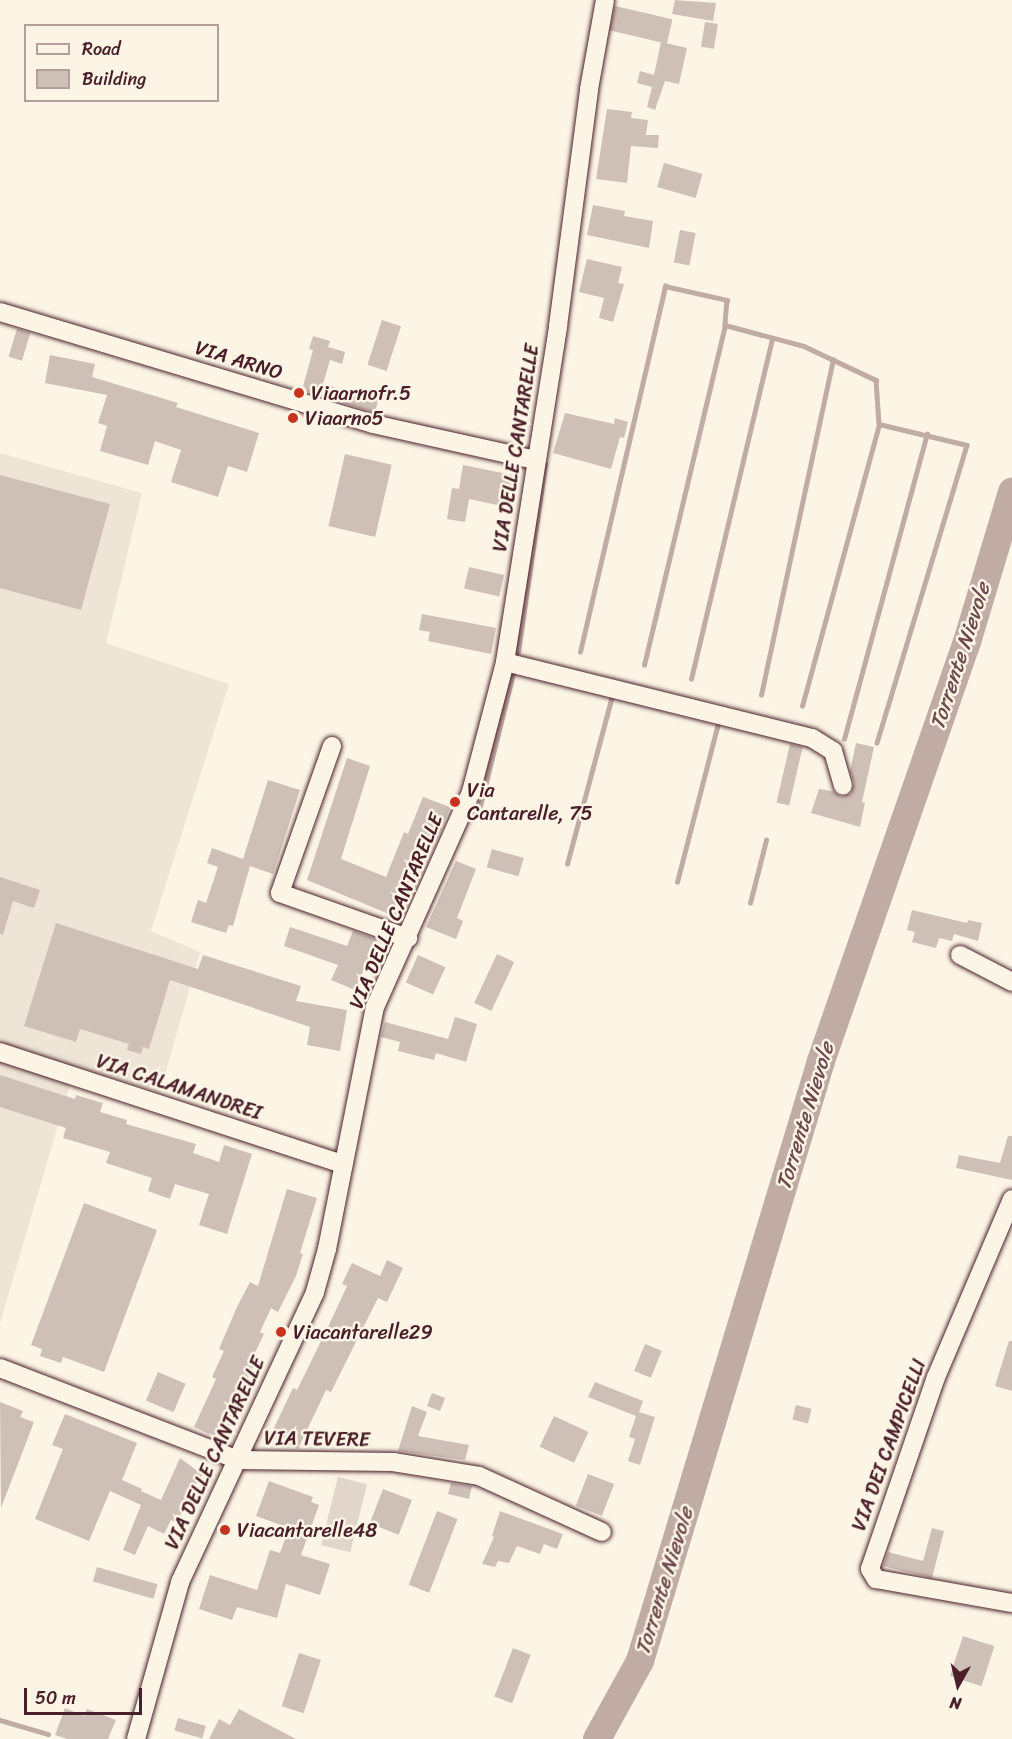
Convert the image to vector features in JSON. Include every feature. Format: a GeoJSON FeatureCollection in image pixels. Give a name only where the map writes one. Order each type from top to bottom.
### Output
{"type":"FeatureCollection","features":[{"type":"Feature","properties":{"kind":"street","name":"VIA DELLE CANTARELLE"},"geometry":{"type":"LineString","coordinates":[[136,1739],[180,1581],[315,1292],[327,1250],[375,1007],[408,938],[471,792],[505,662],[558,326],[589,89],[605,0]]}},
{"type":"Feature","properties":{"kind":"street","name":"VIA ARNO"},"geometry":{"type":"LineString","coordinates":[[0,312],[373,424],[536,460]]}},
{"type":"Feature","properties":{"kind":"street"},"geometry":{"type":"LineString","coordinates":[[505,662],[812,738],[833,751],[843,786]]}},
{"type":"Feature","properties":{"kind":"street"},"geometry":{"type":"LineString","coordinates":[[332,746],[280,893],[408,938]]}},
{"type":"Feature","properties":{"kind":"street"},"geometry":{"type":"LineString","coordinates":[[960,955],[1012,982]]}},
{"type":"Feature","properties":{"kind":"street","name":"VIA CALAMANDREI"},"geometry":{"type":"LineString","coordinates":[[0,1052],[343,1164]]}},
{"type":"Feature","properties":{"kind":"street","name":"VIA DEI CAMPICELLI"},"geometry":{"type":"LineString","coordinates":[[1012,1199],[936,1377],[870,1569],[876,1579],[1012,1603]]}},
{"type":"Feature","properties":{"kind":"street","name":"VIA TEVERE"},"geometry":{"type":"LineString","coordinates":[[0,1368],[238,1460],[393,1462],[479,1476],[602,1532]]}},
{"type":"Feature","properties":{"kind":"shaded area"},"geometry":{"type":"Polygon","coordinates":[[[0,453],[142,493],[106,643],[229,684],[151,931],[200,952],[160,1092],[75,1067],[0,1323],[0,453]]]}},
{"type":"Feature","properties":{"kind":"shaded area"},"geometry":{"type":"Polygon","coordinates":[[[338,1477],[367,1484],[350,1552],[321,1545],[338,1477]]]}},
{"type":"Feature","properties":{"kind":"building"},"geometry":{"type":"Polygon","coordinates":[[[675,0],[716,3],[713,21],[672,14],[675,0]]]}},
{"type":"Feature","properties":{"kind":"building"},"geometry":{"type":"Polygon","coordinates":[[[615,6],[672,19],[667,44],[609,30],[615,6]]]}},
{"type":"Feature","properties":{"kind":"building"},"geometry":{"type":"Polygon","coordinates":[[[705,22],[718,24],[714,49],[701,47],[705,22]]]}},
{"type":"Feature","properties":{"kind":"building"},"geometry":{"type":"Polygon","coordinates":[[[661,42],[687,48],[679,84],[665,81],[655,110],[647,107],[652,87],[637,83],[640,71],[654,75],[661,42]]]}},
{"type":"Feature","properties":{"kind":"building"},"geometry":{"type":"Polygon","coordinates":[[[607,109],[632,112],[631,118],[648,120],[646,135],[659,135],[658,148],[631,146],[627,183],[596,179],[607,109]]]}},
{"type":"Feature","properties":{"kind":"building"},"geometry":{"type":"Polygon","coordinates":[[[664,163],[702,174],[696,198],[657,187],[664,163]]]}},
{"type":"Feature","properties":{"kind":"building"},"geometry":{"type":"Polygon","coordinates":[[[593,205],[625,211],[624,216],[653,221],[649,248],[587,235],[593,205]]]}},
{"type":"Feature","properties":{"kind":"building"},"geometry":{"type":"Polygon","coordinates":[[[680,230],[696,233],[689,265],[674,262],[680,230]]]}},
{"type":"Feature","properties":{"kind":"building"},"geometry":{"type":"Polygon","coordinates":[[[587,259],[622,267],[618,283],[624,284],[613,322],[599,318],[604,298],[579,292],[587,259]]]}},
{"type":"Feature","properties":{"kind":"building"},"geometry":{"type":"Polygon","coordinates":[[[382,320],[401,326],[386,371],[367,365],[382,320]]]}},
{"type":"Feature","properties":{"kind":"building"},"geometry":{"type":"Polygon","coordinates":[[[17,329],[30,333],[22,361],[9,357],[17,329]]]}},
{"type":"Feature","properties":{"kind":"building"},"geometry":{"type":"Polygon","coordinates":[[[313,336],[330,341],[328,347],[345,352],[342,364],[330,360],[323,384],[378,400],[375,413],[302,390],[313,350],[309,349],[313,336]]]}},
{"type":"Feature","properties":{"kind":"building"},"geometry":{"type":"Polygon","coordinates":[[[50,355],[95,364],[92,377],[178,403],[176,407],[259,433],[247,472],[228,466],[218,497],[171,482],[181,450],[155,441],[148,465],[100,451],[107,426],[98,423],[107,395],[45,383],[50,355]]]}},
{"type":"Feature","properties":{"kind":"building"},"geometry":{"type":"Polygon","coordinates":[[[565,413],[614,424],[615,418],[628,422],[624,438],[620,437],[611,469],[553,453],[565,413]]]}},
{"type":"Feature","properties":{"kind":"building"},"geometry":{"type":"Polygon","coordinates":[[[345,454],[392,465],[375,537],[328,526],[345,454]]]}},
{"type":"Feature","properties":{"kind":"building"},"geometry":{"type":"Polygon","coordinates":[[[463,465],[513,475],[507,507],[469,499],[465,522],[447,519],[452,488],[459,489],[463,465]]]}},
{"type":"Feature","properties":{"kind":"building"},"geometry":{"type":"Polygon","coordinates":[[[0,475],[110,504],[81,610],[0,588],[0,475]]]}},
{"type":"Feature","properties":{"kind":"building"},"geometry":{"type":"Polygon","coordinates":[[[469,567],[504,575],[499,597],[464,588],[469,567]]]}},
{"type":"Feature","properties":{"kind":"building"},"geometry":{"type":"Polygon","coordinates":[[[422,614],[496,628],[491,654],[428,641],[430,632],[419,630],[422,614]]]}},
{"type":"Feature","properties":{"kind":"building"},"geometry":{"type":"Polygon","coordinates":[[[856,743],[874,747],[862,802],[865,803],[860,827],[811,813],[819,789],[833,791],[841,797],[851,793],[854,783],[850,771],[856,743]]]}},
{"type":"Feature","properties":{"kind":"building"},"geometry":{"type":"Polygon","coordinates":[[[790,744],[803,747],[789,805],[777,802],[790,744]]]}},
{"type":"Feature","properties":{"kind":"building"},"geometry":{"type":"Polygon","coordinates":[[[347,758],[370,766],[341,859],[386,877],[404,832],[408,834],[423,797],[450,807],[435,844],[430,842],[420,867],[417,866],[396,917],[307,880],[347,758]]]}},
{"type":"Feature","properties":{"kind":"building"},"geometry":{"type":"Polygon","coordinates":[[[268,780],[300,790],[273,874],[250,866],[233,926],[229,925],[226,933],[191,922],[198,900],[206,903],[218,867],[207,863],[212,848],[243,859],[268,780]]]}},
{"type":"Feature","properties":{"kind":"building"},"geometry":{"type":"Polygon","coordinates":[[[492,849],[524,858],[518,876],[487,867],[492,849]]]}},
{"type":"Feature","properties":{"kind":"building"},"geometry":{"type":"Polygon","coordinates":[[[456,861],[476,869],[457,918],[463,921],[456,939],[426,927],[456,861]]]}},
{"type":"Feature","properties":{"kind":"building"},"geometry":{"type":"Polygon","coordinates":[[[0,877],[40,890],[34,908],[13,901],[3,935],[0,934],[0,877]]]}},
{"type":"Feature","properties":{"kind":"building"},"geometry":{"type":"Polygon","coordinates":[[[912,910],[967,923],[968,920],[982,923],[978,941],[954,934],[952,941],[939,938],[936,948],[912,942],[915,932],[907,930],[912,910]]]}},
{"type":"Feature","properties":{"kind":"building"},"geometry":{"type":"Polygon","coordinates":[[[56,923],[198,969],[203,955],[301,986],[296,1001],[347,1010],[340,1051],[307,1045],[310,1027],[170,980],[149,1049],[143,1047],[141,1054],[127,1050],[129,1044],[80,1029],[76,1042],[24,1026],[56,923]]]}},
{"type":"Feature","properties":{"kind":"building"},"geometry":{"type":"Polygon","coordinates":[[[290,927],[347,946],[353,931],[377,939],[355,990],[331,980],[338,965],[284,946],[290,927]]]}},
{"type":"Feature","properties":{"kind":"building"},"geometry":{"type":"Polygon","coordinates":[[[497,954],[514,962],[491,1011],[474,1003],[497,954]]]}},
{"type":"Feature","properties":{"kind":"building"},"geometry":{"type":"Polygon","coordinates":[[[418,955],[445,967],[433,995],[406,982],[418,955]]]}},
{"type":"Feature","properties":{"kind":"building"},"geometry":{"type":"Polygon","coordinates":[[[455,1017],[477,1024],[466,1062],[436,1053],[434,1060],[398,1051],[400,1042],[381,1037],[385,1022],[448,1039],[455,1017]]]}},
{"type":"Feature","properties":{"kind":"building"},"geometry":{"type":"Polygon","coordinates":[[[0,1075],[75,1099],[76,1095],[103,1103],[100,1112],[127,1120],[126,1124],[196,1144],[193,1153],[219,1162],[224,1145],[252,1154],[227,1234],[199,1225],[209,1194],[175,1184],[170,1199],[148,1191],[152,1178],[106,1163],[110,1152],[63,1138],[66,1128],[0,1107],[0,1075]]]}},
{"type":"Feature","properties":{"kind":"building"},"geometry":{"type":"Polygon","coordinates":[[[1008,1136],[1012,1136],[1012,1180],[956,1168],[959,1155],[1000,1163],[1008,1136]]]}},
{"type":"Feature","properties":{"kind":"building"},"geometry":{"type":"Polygon","coordinates":[[[287,1189],[317,1198],[300,1253],[303,1254],[296,1276],[278,1312],[271,1308],[260,1332],[264,1334],[250,1363],[254,1365],[232,1412],[237,1414],[224,1441],[194,1427],[216,1379],[212,1377],[224,1351],[219,1349],[237,1307],[250,1282],[258,1286],[287,1189]]]}},
{"type":"Feature","properties":{"kind":"building"},"geometry":{"type":"Polygon","coordinates":[[[84,1203],[157,1230],[104,1372],[63,1357],[61,1363],[40,1356],[42,1349],[31,1345],[84,1203]]]}},
{"type":"Feature","properties":{"kind":"building"},"geometry":{"type":"Polygon","coordinates":[[[387,1260],[403,1268],[387,1302],[378,1298],[331,1392],[326,1390],[298,1449],[270,1436],[293,1388],[297,1390],[329,1325],[347,1286],[342,1284],[352,1263],[380,1276],[387,1260]]]}},
{"type":"Feature","properties":{"kind":"building"},"geometry":{"type":"Polygon","coordinates":[[[1009,1341],[1012,1341],[1012,1391],[995,1386],[1009,1341]]]}},
{"type":"Feature","properties":{"kind":"building"},"geometry":{"type":"Polygon","coordinates":[[[645,1344],[662,1351],[651,1378],[634,1371],[645,1344]]]}},
{"type":"Feature","properties":{"kind":"building"},"geometry":{"type":"Polygon","coordinates":[[[158,1372],[186,1384],[174,1412],[146,1401],[158,1372]]]}},
{"type":"Feature","properties":{"kind":"building"},"geometry":{"type":"Polygon","coordinates":[[[595,1382],[643,1401],[639,1412],[655,1417],[640,1465],[628,1461],[635,1439],[629,1437],[636,1416],[588,1397],[595,1382]]]}},
{"type":"Feature","properties":{"kind":"building"},"geometry":{"type":"Polygon","coordinates":[[[432,1393],[445,1398],[440,1411],[427,1406],[432,1393]]]}},
{"type":"Feature","properties":{"kind":"building"},"geometry":{"type":"Polygon","coordinates":[[[0,1402],[23,1411],[20,1417],[34,1422],[1,1508],[0,1402]]]}},
{"type":"Feature","properties":{"kind":"building"},"geometry":{"type":"Polygon","coordinates":[[[796,1405],[812,1409],[808,1423],[792,1420],[796,1405]]]}},
{"type":"Feature","properties":{"kind":"building"},"geometry":{"type":"Polygon","coordinates":[[[412,1406],[427,1412],[418,1436],[469,1445],[465,1460],[398,1451],[412,1406]]]}},
{"type":"Feature","properties":{"kind":"building"},"geometry":{"type":"Polygon","coordinates":[[[65,1414],[137,1443],[122,1480],[161,1500],[180,1458],[203,1475],[179,1506],[184,1508],[177,1523],[171,1520],[164,1534],[148,1526],[135,1555],[123,1550],[141,1505],[110,1491],[89,1541],[35,1519],[63,1449],[52,1445],[65,1414]]]}},
{"type":"Feature","properties":{"kind":"building"},"geometry":{"type":"Polygon","coordinates":[[[554,1416],[588,1432],[574,1463],[540,1447],[554,1416]]]}},
{"type":"Feature","properties":{"kind":"building"},"geometry":{"type":"Polygon","coordinates":[[[588,1474],[614,1484],[602,1516],[576,1506],[588,1474]]]}},
{"type":"Feature","properties":{"kind":"building"},"geometry":{"type":"Polygon","coordinates":[[[269,1481],[313,1497],[311,1502],[319,1505],[301,1555],[330,1564],[320,1595],[286,1584],[277,1618],[237,1607],[232,1620],[199,1609],[210,1575],[257,1590],[270,1550],[280,1553],[289,1528],[256,1516],[269,1481]]]}},
{"type":"Feature","properties":{"kind":"building"},"geometry":{"type":"Polygon","coordinates":[[[451,1483],[472,1486],[469,1499],[448,1494],[451,1483]]]}},
{"type":"Feature","properties":{"kind":"building"},"geometry":{"type":"Polygon","coordinates":[[[383,1489],[412,1500],[399,1535],[370,1524],[383,1489]]]}},
{"type":"Feature","properties":{"kind":"building"},"geometry":{"type":"Polygon","coordinates":[[[437,1511],[458,1519],[429,1593],[409,1585],[437,1511]]]}},
{"type":"Feature","properties":{"kind":"building"},"geometry":{"type":"Polygon","coordinates":[[[500,1511],[563,1534],[557,1549],[544,1544],[540,1554],[517,1546],[509,1563],[498,1561],[495,1567],[482,1564],[494,1537],[492,1536],[500,1511]]]}},
{"type":"Feature","properties":{"kind":"building"},"geometry":{"type":"Polygon","coordinates":[[[932,1528],[944,1531],[932,1578],[883,1566],[888,1552],[923,1561],[932,1528]]]}},
{"type":"Feature","properties":{"kind":"building"},"geometry":{"type":"Polygon","coordinates":[[[97,1567],[158,1584],[153,1599],[93,1581],[97,1567]]]}},
{"type":"Feature","properties":{"kind":"building"},"geometry":{"type":"Polygon","coordinates":[[[963,1636],[994,1646],[981,1686],[950,1676],[963,1636]]]}},
{"type":"Feature","properties":{"kind":"building"},"geometry":{"type":"Polygon","coordinates":[[[513,1648],[531,1655],[512,1703],[494,1697],[513,1648]]]}},
{"type":"Feature","properties":{"kind":"building"},"geometry":{"type":"Polygon","coordinates":[[[299,1653],[321,1660],[304,1713],[282,1706],[299,1653]]]}},
{"type":"Feature","properties":{"kind":"building"},"geometry":{"type":"Polygon","coordinates":[[[65,1708],[84,1716],[87,1709],[116,1720],[108,1739],[67,1739],[55,1735],[65,1708]]]}},
{"type":"Feature","properties":{"kind":"building"},"geometry":{"type":"Polygon","coordinates":[[[239,1709],[296,1739],[209,1739],[219,1719],[230,1725],[239,1709]]]}},
{"type":"Feature","properties":{"kind":"building"},"geometry":{"type":"Polygon","coordinates":[[[178,1718],[206,1726],[202,1738],[174,1730],[178,1718]]]}},
{"type":"Feature","properties":{"kind":"waterway"},"geometry":{"type":"LineString","coordinates":[[580,652],[665,286],[727,300],[725,325],[804,346],[876,380],[879,424],[967,445],[877,743]]}},
{"type":"Feature","properties":{"kind":"waterway"},"geometry":{"type":"LineString","coordinates":[[644,665],[725,325]]}},
{"type":"Feature","properties":{"kind":"waterway"},"geometry":{"type":"LineString","coordinates":[[691,679],[772,340]]}},
{"type":"Feature","properties":{"kind":"waterway"},"geometry":{"type":"LineString","coordinates":[[761,695],[833,360]]}},
{"type":"Feature","properties":{"kind":"waterway"},"geometry":{"type":"LineString","coordinates":[[802,706],[879,424]]}},
{"type":"Feature","properties":{"kind":"waterway"},"geometry":{"type":"LineString","coordinates":[[844,739],[927,434]]}},
{"type":"Feature","properties":{"kind":"waterway"},"geometry":{"type":"LineString","coordinates":[[518,652],[545,464]]}},
{"type":"Feature","properties":{"kind":"waterway","name":"Torrente Nievole"},"geometry":{"type":"LineString","coordinates":[[597,1739],[640,1661],[821,1061],[967,642],[1012,492]]}},
{"type":"Feature","properties":{"kind":"waterway"},"geometry":{"type":"LineString","coordinates":[[480,806],[513,674]]}},
{"type":"Feature","properties":{"kind":"waterway"},"geometry":{"type":"LineString","coordinates":[[567,864],[612,696]]}},
{"type":"Feature","properties":{"kind":"waterway"},"geometry":{"type":"LineString","coordinates":[[677,882],[719,720]]}},
{"type":"Feature","properties":{"kind":"waterway"},"geometry":{"type":"LineString","coordinates":[[750,903],[766,840]]}},
{"type":"Feature","properties":{"kind":"waterway"},"geometry":{"type":"LineString","coordinates":[[0,1720],[48,1734]]}},
{"type":"Feature","properties":{"kind":"place","name":"Viaarnofr.5"},"geometry":{"type":"Point","coordinates":[299,393]}},
{"type":"Feature","properties":{"kind":"place","name":"Viaarno5"},"geometry":{"type":"Point","coordinates":[293,418]}},
{"type":"Feature","properties":{"kind":"place","name":"Via Cantarelle, 75"},"geometry":{"type":"Point","coordinates":[455,802]}},
{"type":"Feature","properties":{"kind":"place","name":"Viacantarelle29"},"geometry":{"type":"Point","coordinates":[281,1332]}},
{"type":"Feature","properties":{"kind":"place","name":"Viacantarelle48"},"geometry":{"type":"Point","coordinates":[225,1530]}}]}
